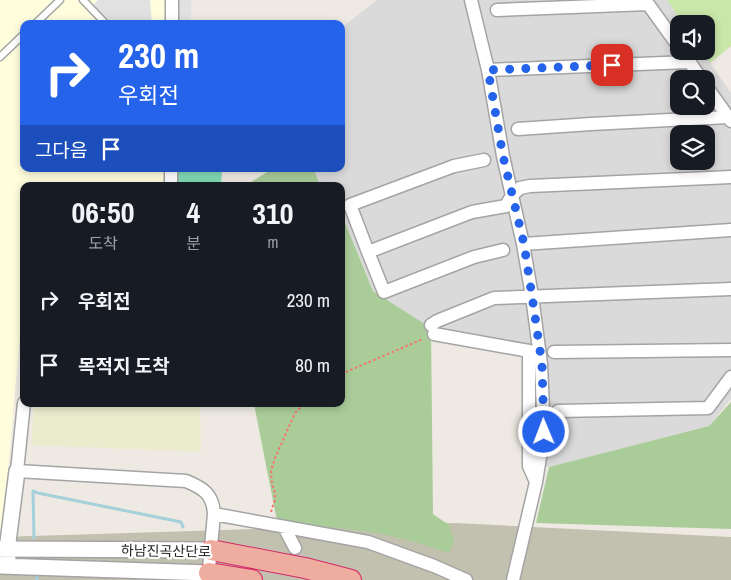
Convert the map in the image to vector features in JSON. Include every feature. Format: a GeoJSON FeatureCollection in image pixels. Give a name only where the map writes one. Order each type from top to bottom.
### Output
{"type":"FeatureCollection","features":[{"type":"Feature","properties":{"kind":"highway","name":"하남진곡산단로"},"geometry":{"type":"LineString","coordinates":[[211,550],[305,568],[351,580]]}},
{"type":"Feature","properties":{"kind":"highway","name":"하남진곡산단로"},"geometry":{"type":"LineString","coordinates":[[208,576],[252,580]]}},
{"type":"Feature","properties":{"kind":"street"},"geometry":{"type":"LineString","coordinates":[[172,0],[172,20]]}},
{"type":"Feature","properties":{"kind":"street"},"geometry":{"type":"LineString","coordinates":[[471,0],[488,70],[503,156],[524,244],[542,364],[544,432],[536,482],[513,580]]}},
{"type":"Feature","properties":{"kind":"street"},"geometry":{"type":"LineString","coordinates":[[497,10],[648,4],[670,35]]}},
{"type":"Feature","properties":{"kind":"street"},"geometry":{"type":"LineString","coordinates":[[488,70],[670,58]]}},
{"type":"Feature","properties":{"kind":"street"},"geometry":{"type":"LineString","coordinates":[[715,99],[729,119]]}},
{"type":"Feature","properties":{"kind":"street"},"geometry":{"type":"LineString","coordinates":[[518,129],[591,124],[729,119]]}},
{"type":"Feature","properties":{"kind":"street"},"geometry":{"type":"LineString","coordinates":[[484,160],[454,166],[350,205],[384,292],[474,257],[503,250]]}},
{"type":"Feature","properties":{"kind":"street"},"geometry":{"type":"LineString","coordinates":[[368,252],[472,212],[506,206],[512,195],[520,188],[731,177]]}},
{"type":"Feature","properties":{"kind":"street"},"geometry":{"type":"LineString","coordinates":[[524,244],[731,230]]}},
{"type":"Feature","properties":{"kind":"street"},"geometry":{"type":"LineString","coordinates":[[536,482],[529,466],[529,351],[433,329],[436,321],[494,298],[731,289]]}},
{"type":"Feature","properties":{"kind":"street"},"geometry":{"type":"LineString","coordinates":[[554,352],[731,350]]}},
{"type":"Feature","properties":{"kind":"street"},"geometry":{"type":"LineString","coordinates":[[558,410],[708,408],[731,377]]}},
{"type":"Feature","properties":{"kind":"street"},"geometry":{"type":"LineString","coordinates":[[4,566],[4,549],[17,471],[24,407]]}},
{"type":"Feature","properties":{"kind":"street"},"geometry":{"type":"LineString","coordinates":[[17,471],[186,481],[199,486],[208,495],[213,504],[214,514],[208,576]]}},
{"type":"Feature","properties":{"kind":"street"},"geometry":{"type":"LineString","coordinates":[[214,514],[368,542],[466,580]]}},
{"type":"Feature","properties":{"kind":"street"},"geometry":{"type":"LineString","coordinates":[[284,526],[295,548]]}},
{"type":"Feature","properties":{"kind":"street","name":"하남진곡산단로"},"geometry":{"type":"LineString","coordinates":[[4,549],[211,550]]}},
{"type":"Feature","properties":{"kind":"street","name":"하남진곡산단로"},"geometry":{"type":"LineString","coordinates":[[4,566],[151,571],[208,576]]}},
{"type":"Feature","properties":{"kind":"street"},"geometry":{"type":"LineString","coordinates":[[151,571],[173,580]]}},
{"type":"Feature","properties":{"kind":"lane"},"geometry":{"type":"LineString","coordinates":[[39,20],[60,0]]}},
{"type":"Feature","properties":{"kind":"lane"},"geometry":{"type":"LineString","coordinates":[[83,0],[102,20]]}},
{"type":"Feature","properties":{"kind":"lane"},"geometry":{"type":"LineString","coordinates":[[0,57],[20,38]]}},
{"type":"Feature","properties":{"kind":"path"},"geometry":{"type":"LineString","coordinates":[[345,372],[433,329]]}},
{"type":"Feature","properties":{"kind":"path"},"geometry":{"type":"LineString","coordinates":[[267,523],[275,493],[270,471],[295,414],[301,407]]}},
{"type":"Feature","properties":{"kind":"shaded area"},"geometry":{"type":"Polygon","coordinates":[[[0,0],[169,0],[169,20],[20,20],[20,172],[167,172],[167,182],[20,182],[20,335],[3,528],[0,535],[0,0]]]}},
{"type":"Feature","properties":{"kind":"shaded area"},"geometry":{"type":"Polygon","coordinates":[[[98,0],[150,0],[152,20],[98,20],[88,10],[98,0]]]}},
{"type":"Feature","properties":{"kind":"shaded area"},"geometry":{"type":"Polygon","coordinates":[[[179,0],[191,0],[191,20],[178,20],[179,0]]]}},
{"type":"Feature","properties":{"kind":"shaded area"},"geometry":{"type":"Polygon","coordinates":[[[377,0],[667,0],[677,15],[670,15],[670,60],[708,60],[731,93],[731,399],[709,426],[549,467],[533,467],[533,345],[431,328],[373,291],[345,223],[345,182],[319,182],[315,172],[345,172],[345,25],[377,0]]]}},
{"type":"Feature","properties":{"kind":"shaded area"},"geometry":{"type":"Polygon","coordinates":[[[34,407],[200,407],[201,452],[31,445],[34,407]]]}},
{"type":"Feature","properties":{"kind":"shaded area"},"geometry":{"type":"Polygon","coordinates":[[[455,523],[731,537],[731,580],[0,580],[0,537],[455,523]]]}},
{"type":"Feature","properties":{"kind":"green space"},"geometry":{"type":"Polygon","coordinates":[[[667,0],[731,0],[731,46],[715,59],[715,15],[677,15],[667,0]]]}},
{"type":"Feature","properties":{"kind":"green space"},"geometry":{"type":"Polygon","coordinates":[[[177,172],[222,172],[221,182],[176,182],[177,172]]]}},
{"type":"Feature","properties":{"kind":"green space"},"geometry":{"type":"Polygon","coordinates":[[[267,172],[315,172],[319,182],[251,182],[267,172]]]}},
{"type":"Feature","properties":{"kind":"green space"},"geometry":{"type":"Polygon","coordinates":[[[345,223],[373,291],[431,328],[433,514],[449,525],[454,541],[449,553],[378,533],[277,521],[255,407],[345,407],[345,223]]]}},
{"type":"Feature","properties":{"kind":"green space"},"geometry":{"type":"Polygon","coordinates":[[[731,402],[731,529],[536,523],[549,467],[709,426],[731,402]]]}},
{"type":"Feature","properties":{"kind":"waterway"},"geometry":{"type":"LineString","coordinates":[[34,538],[33,491],[181,522],[183,527]]}},
{"type":"Feature","properties":{"kind":"waterway"},"geometry":{"type":"LineString","coordinates":[[36,572],[37,580]]}},
{"type":"Feature","properties":{"kind":"tunnel"},"geometry":{"type":"LineString","coordinates":[[295,548],[310,580]]}},
{"type":"Feature","properties":{"kind":"route"},"geometry":{"type":"LineString","coordinates":[[544,432],[542,364],[524,244],[503,156],[488,70],[612,65]]}}]}
